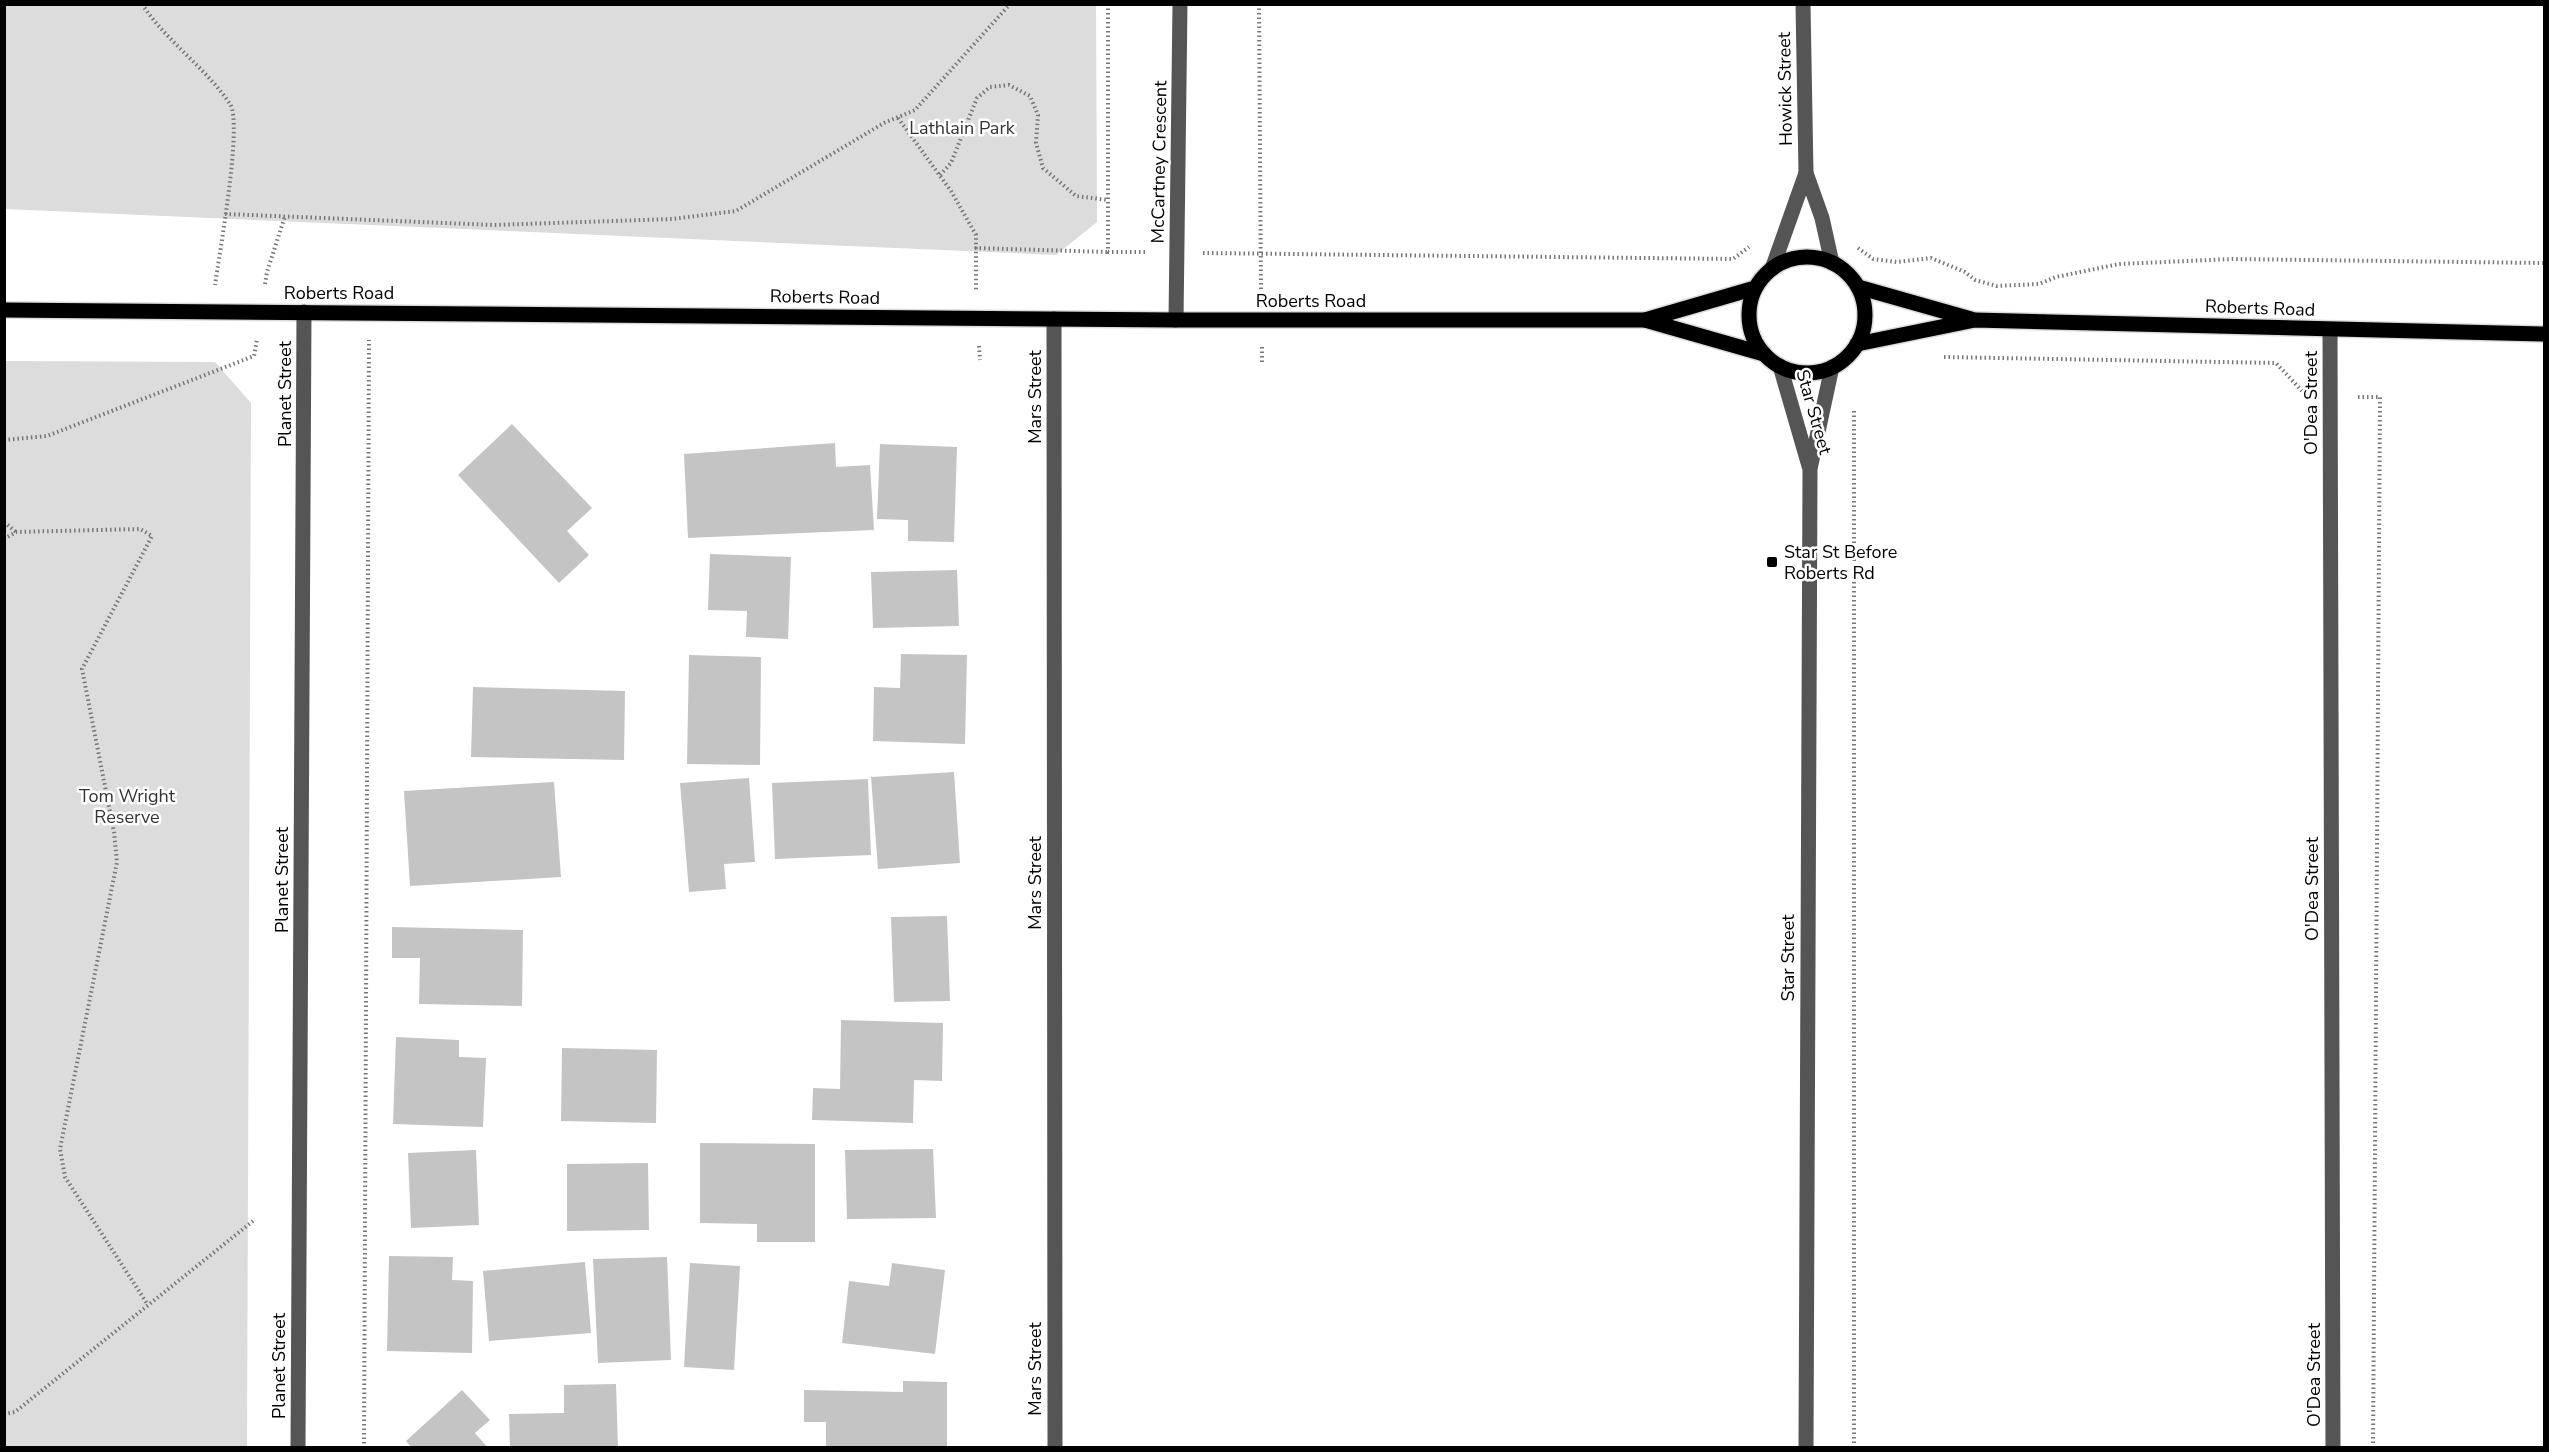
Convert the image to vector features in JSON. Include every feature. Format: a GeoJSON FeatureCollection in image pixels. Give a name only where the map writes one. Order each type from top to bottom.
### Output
{"type":"FeatureCollection","features":[{"type":"Feature","properties":{"kind":"main road"},"geometry":{"type":"LineString","coordinates":[[1816,258],[1832,263],[1846,273],[1858,287],[1864,306],[1864,326],[1857,344],[1847,358],[1833,367],[1815,372],[1797,372],[1780,366],[1764,354],[1754,340],[1750,323],[1750,305],[1755,288],[1772,269],[1786,261],[1816,258]]}},
{"type":"Feature","properties":{"kind":"main road","name":"Roberts Road"},"geometry":{"type":"LineString","coordinates":[[1858,287],[1975,320]]}},
{"type":"Feature","properties":{"kind":"main road","name":"Roberts Road"},"geometry":{"type":"LineString","coordinates":[[1645,320],[1755,288]]}},
{"type":"Feature","properties":{"kind":"main road","name":"Roberts Road"},"geometry":{"type":"LineString","coordinates":[[4,310],[1176,320],[1645,320],[1764,354]]}},
{"type":"Feature","properties":{"kind":"main road","name":"Roberts Road"},"geometry":{"type":"LineString","coordinates":[[1857,344],[1975,320],[2544,334]]}},
{"type":"Feature","properties":{"kind":"street","name":"McCartney Crescent"},"geometry":{"type":"LineString","coordinates":[[1176,320],[1180,4]]}},
{"type":"Feature","properties":{"kind":"street","name":"Howick Street"},"geometry":{"type":"LineString","coordinates":[[1803,4],[1806,173],[1822,218],[1832,263]]}},
{"type":"Feature","properties":{"kind":"street","name":"Howick Street"},"geometry":{"type":"LineString","coordinates":[[1772,269],[1806,173]]}},
{"type":"Feature","properties":{"kind":"street","name":"Planet Street"},"geometry":{"type":"LineString","coordinates":[[298,1448],[304,312]]}},
{"type":"Feature","properties":{"kind":"street","name":"Mars Street"},"geometry":{"type":"LineString","coordinates":[[1054,319],[1055,1448]]}},
{"type":"Feature","properties":{"kind":"street","name":"O'Dea Street"},"geometry":{"type":"LineString","coordinates":[[2330,330],[2333,1448]]}},
{"type":"Feature","properties":{"kind":"street","name":"Star Street"},"geometry":{"type":"LineString","coordinates":[[1780,366],[1810,469]]}},
{"type":"Feature","properties":{"kind":"street","name":"Star Street"},"geometry":{"type":"LineString","coordinates":[[1806,1448],[1810,469],[1833,367]]}},
{"type":"Feature","properties":{"kind":"path"},"geometry":{"type":"LineString","coordinates":[[142,4],[156,26],[209,78],[232,106],[234,162],[211,312]]}},
{"type":"Feature","properties":{"kind":"path"},"geometry":{"type":"LineString","coordinates":[[225,214],[494,225],[672,219],[735,211],[884,123],[915,110],[1010,4]]}},
{"type":"Feature","properties":{"kind":"path"},"geometry":{"type":"LineString","coordinates":[[1108,4],[1108,252]]}},
{"type":"Feature","properties":{"kind":"path"},"geometry":{"type":"LineString","coordinates":[[1259,4],[1261,254]]}},
{"type":"Feature","properties":{"kind":"path"},"geometry":{"type":"LineString","coordinates":[[940,175],[951,163],[977,98],[990,87],[1009,85],[1030,96],[1038,115],[1036,143],[1043,168],[1076,196],[1108,200]]}},
{"type":"Feature","properties":{"kind":"path"},"geometry":{"type":"LineString","coordinates":[[898,118],[940,175],[976,236],[975,274]]}},
{"type":"Feature","properties":{"kind":"path"},"geometry":{"type":"LineString","coordinates":[[267,272],[285,216]]}},
{"type":"Feature","properties":{"kind":"path"},"geometry":{"type":"LineString","coordinates":[[1854,245],[1873,259],[1898,262],[1932,258],[1965,272],[1975,280],[1997,286],[2039,284],[2056,277],[2118,264],[2232,258],[2544,263]]}},
{"type":"Feature","properties":{"kind":"path"},"geometry":{"type":"LineString","coordinates":[[975,248],[1108,252],[1733,259],[1750,246]]}},
{"type":"Feature","properties":{"kind":"path"},"geometry":{"type":"LineString","coordinates":[[364,1448],[369,312]]}},
{"type":"Feature","properties":{"kind":"path"},"geometry":{"type":"LineString","coordinates":[[4,440],[47,436],[254,356]]}},
{"type":"Feature","properties":{"kind":"path"},"geometry":{"type":"LineString","coordinates":[[1935,357],[2276,363],[2308,398],[2380,397],[2373,1448]]}},
{"type":"Feature","properties":{"kind":"path"},"geometry":{"type":"LineString","coordinates":[[1854,406],[1854,1448]]}},
{"type":"Feature","properties":{"kind":"path"},"geometry":{"type":"LineString","coordinates":[[4,522],[16,532]]}},
{"type":"Feature","properties":{"kind":"path"},"geometry":{"type":"LineString","coordinates":[[4,539],[16,532],[140,529],[152,536],[82,669],[114,832],[117,862],[60,1149],[65,1177],[148,1305]]}},
{"type":"Feature","properties":{"kind":"path"},"geometry":{"type":"LineString","coordinates":[[4,1414],[15,1412],[253,1221]]}},
{"type":"Feature","properties":{"kind":"green space","name":"Lathlain Park"},"geometry":{"type":"Polygon","coordinates":[[[5,4],[1096,5],[1097,222],[1056,255],[5,209],[5,4]]]}},
{"type":"Feature","properties":{"kind":"green space","name":"Tom Wright Reserve"},"geometry":{"type":"Polygon","coordinates":[[[5,361],[215,362],[251,403],[247,1447],[5,1447],[5,361]]]}},
{"type":"Feature","properties":{"kind":"building"},"geometry":{"type":"Polygon","coordinates":[[[512,424],[592,508],[567,531],[589,555],[559,583],[458,475],[512,424]]]}},
{"type":"Feature","properties":{"kind":"building"},"geometry":{"type":"Polygon","coordinates":[[[835,443],[836,467],[870,465],[874,530],[688,538],[684,454],[835,443]]]}},
{"type":"Feature","properties":{"kind":"building"},"geometry":{"type":"Polygon","coordinates":[[[880,444],[957,447],[954,542],[908,541],[908,520],[877,519],[880,444]]]}},
{"type":"Feature","properties":{"kind":"building"},"geometry":{"type":"Polygon","coordinates":[[[710,554],[791,557],[788,639],[746,637],[747,611],[708,610],[710,554]]]}},
{"type":"Feature","properties":{"kind":"building"},"geometry":{"type":"Polygon","coordinates":[[[957,570],[959,626],[873,628],[871,572],[957,570]]]}},
{"type":"Feature","properties":{"kind":"building"},"geometry":{"type":"Polygon","coordinates":[[[901,654],[967,655],[965,744],[873,741],[874,687],[900,688],[901,654]]]}},
{"type":"Feature","properties":{"kind":"building"},"geometry":{"type":"Polygon","coordinates":[[[689,655],[761,657],[760,765],[687,764],[689,655]]]}},
{"type":"Feature","properties":{"kind":"building"},"geometry":{"type":"Polygon","coordinates":[[[473,687],[625,691],[624,760],[471,757],[473,687]]]}},
{"type":"Feature","properties":{"kind":"building"},"geometry":{"type":"Polygon","coordinates":[[[954,772],[960,863],[878,869],[871,777],[954,772]]]}},
{"type":"Feature","properties":{"kind":"building"},"geometry":{"type":"Polygon","coordinates":[[[749,778],[755,862],[724,864],[726,889],[689,892],[680,783],[749,778]]]}},
{"type":"Feature","properties":{"kind":"building"},"geometry":{"type":"Polygon","coordinates":[[[868,779],[871,855],[775,859],[772,783],[868,779]]]}},
{"type":"Feature","properties":{"kind":"building"},"geometry":{"type":"Polygon","coordinates":[[[554,782],[561,877],[410,886],[404,791],[554,782]]]}},
{"type":"Feature","properties":{"kind":"building"},"geometry":{"type":"Polygon","coordinates":[[[947,916],[950,1001],[894,1002],[891,917],[947,916]]]}},
{"type":"Feature","properties":{"kind":"building"},"geometry":{"type":"Polygon","coordinates":[[[392,927],[523,930],[522,1006],[419,1004],[420,958],[392,958],[392,927]]]}},
{"type":"Feature","properties":{"kind":"building"},"geometry":{"type":"Polygon","coordinates":[[[841,1020],[943,1023],[942,1081],[914,1080],[913,1123],[812,1120],[813,1088],[840,1089],[841,1020]]]}},
{"type":"Feature","properties":{"kind":"building"},"geometry":{"type":"Polygon","coordinates":[[[396,1037],[459,1040],[459,1057],[486,1058],[483,1127],[393,1124],[396,1037]]]}},
{"type":"Feature","properties":{"kind":"building"},"geometry":{"type":"Polygon","coordinates":[[[562,1048],[657,1050],[656,1123],[561,1121],[562,1048]]]}},
{"type":"Feature","properties":{"kind":"building"},"geometry":{"type":"Polygon","coordinates":[[[700,1143],[815,1144],[815,1242],[757,1242],[757,1224],[700,1223],[700,1143]]]}},
{"type":"Feature","properties":{"kind":"building"},"geometry":{"type":"Polygon","coordinates":[[[933,1149],[936,1218],[847,1219],[845,1150],[933,1149]]]}},
{"type":"Feature","properties":{"kind":"building"},"geometry":{"type":"Polygon","coordinates":[[[476,1150],[479,1225],[411,1228],[408,1153],[476,1150]]]}},
{"type":"Feature","properties":{"kind":"building"},"geometry":{"type":"Polygon","coordinates":[[[648,1163],[649,1230],[567,1231],[567,1164],[648,1163]]]}},
{"type":"Feature","properties":{"kind":"building"},"geometry":{"type":"Polygon","coordinates":[[[389,1256],[453,1257],[452,1280],[473,1281],[472,1353],[387,1351],[389,1256]]]}},
{"type":"Feature","properties":{"kind":"building"},"geometry":{"type":"Polygon","coordinates":[[[667,1257],[671,1360],[598,1363],[593,1259],[667,1257]]]}},
{"type":"Feature","properties":{"kind":"building"},"geometry":{"type":"Polygon","coordinates":[[[585,1262],[591,1333],[489,1341],[483,1271],[585,1262]]]}},
{"type":"Feature","properties":{"kind":"building"},"geometry":{"type":"Polygon","coordinates":[[[690,1263],[740,1266],[734,1370],[684,1367],[690,1263]]]}},
{"type":"Feature","properties":{"kind":"building"},"geometry":{"type":"Polygon","coordinates":[[[892,1263],[945,1270],[935,1354],[842,1343],[849,1281],[889,1286],[892,1263]]]}},
{"type":"Feature","properties":{"kind":"building"},"geometry":{"type":"Polygon","coordinates":[[[903,1381],[947,1382],[947,1448],[826,1448],[826,1422],[804,1422],[804,1390],[903,1392],[903,1381]]]}},
{"type":"Feature","properties":{"kind":"building"},"geometry":{"type":"Polygon","coordinates":[[[616,1384],[618,1448],[510,1448],[509,1414],[564,1413],[564,1385],[616,1384]]]}},
{"type":"Feature","properties":{"kind":"building"},"geometry":{"type":"Polygon","coordinates":[[[462,1390],[490,1420],[475,1433],[488,1448],[412,1448],[406,1441],[462,1390]]]}},
{"type":"Feature","properties":{"kind":"place","name":"Star St Before Roberts Rd"},"geometry":{"type":"Point","coordinates":[1772,562]}}]}
